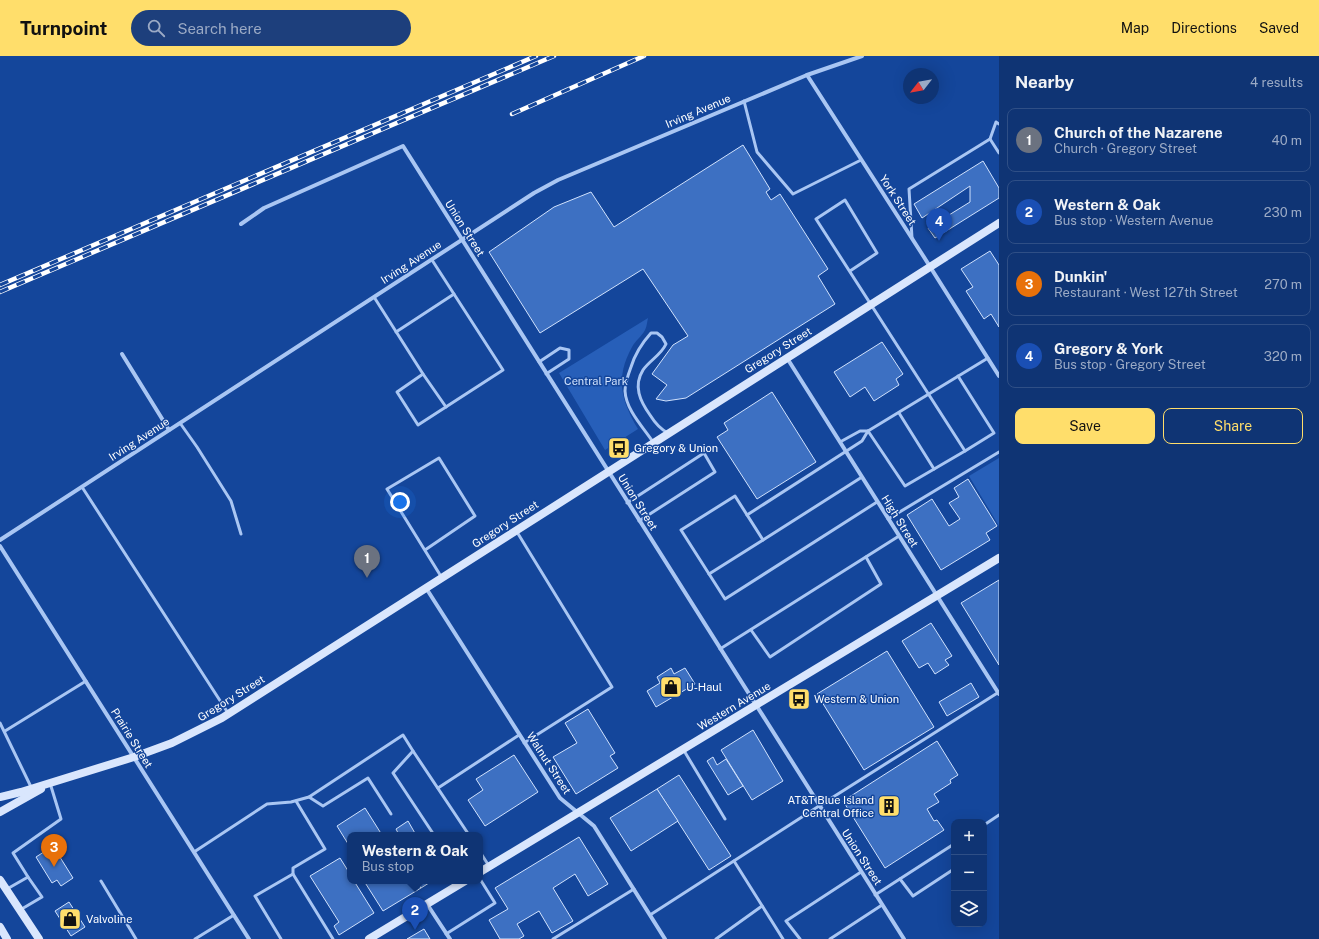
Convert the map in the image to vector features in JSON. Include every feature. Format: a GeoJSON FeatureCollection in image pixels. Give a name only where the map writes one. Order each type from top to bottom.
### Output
{"type":"FeatureCollection","features":[{"type":"Feature","properties":{"kind":"main road","name":"Gregory Street"},"geometry":{"type":"LineString","coordinates":[[0,797],[32,789],[134,757],[172,743],[199,730],[442,578],[653,442],[999,223]]}},
{"type":"Feature","properties":{"kind":"main road","name":"Western Avenue"},"geometry":{"type":"LineString","coordinates":[[483,870],[999,558]]}},
{"type":"Feature","properties":{"kind":"main road"},"geometry":{"type":"LineString","coordinates":[[0,812],[30,796],[50,783]]}},
{"type":"Feature","properties":{"kind":"main road"},"geometry":{"type":"LineString","coordinates":[[0,880],[39,939]]}},
{"type":"Feature","properties":{"kind":"main road"},"geometry":{"type":"LineString","coordinates":[[369,939],[459,884]]}},
{"type":"Feature","properties":{"kind":"main road"},"geometry":{"type":"LineString","coordinates":[[1,930],[7,939]]}},
{"type":"Feature","properties":{"kind":"street","name":"Irving Avenue"},"geometry":{"type":"LineString","coordinates":[[0,540],[534,193],[558,180],[744,101],[807,75],[862,56]]}},
{"type":"Feature","properties":{"kind":"street","name":"York Street"},"geometry":{"type":"LineString","coordinates":[[807,75],[999,376]]}},
{"type":"Feature","properties":{"kind":"street","name":"Union Street"},"geometry":{"type":"LineString","coordinates":[[241,224],[264,208],[403,146],[755,706],[904,939]]}},
{"type":"Feature","properties":{"kind":"street"},"geometry":{"type":"LineString","coordinates":[[122,354],[169,430]]}},
{"type":"Feature","properties":{"kind":"street","name":"High Street"},"geometry":{"type":"LineString","coordinates":[[787,358],[999,693]]}},
{"type":"Feature","properties":{"kind":"street","name":"Prairie Street"},"geometry":{"type":"LineString","coordinates":[[0,546],[249,939]]}},
{"type":"Feature","properties":{"kind":"street","name":"Walnut Street"},"geometry":{"type":"LineString","coordinates":[[426,588],[560,798],[594,826],[665,939]]}},
{"type":"Feature","properties":{"kind":"street"},"geometry":{"type":"LineString","coordinates":[[427,904],[450,939]]}},
{"type":"Feature","properties":{"kind":"lane"},"geometry":{"type":"LineString","coordinates":[[744,101],[757,152],[793,194],[861,160]]}},
{"type":"Feature","properties":{"kind":"lane"},"geometry":{"type":"LineString","coordinates":[[912,239],[909,189],[990,139],[996,122],[999,124]]}},
{"type":"Feature","properties":{"kind":"lane"},"geometry":{"type":"LineString","coordinates":[[990,139],[999,153]]}},
{"type":"Feature","properties":{"kind":"lane"},"geometry":{"type":"LineString","coordinates":[[850,271],[877,253],[845,200],[816,219],[965,451]]}},
{"type":"Feature","properties":{"kind":"lane"},"geometry":{"type":"LineString","coordinates":[[423,374],[397,392],[418,425],[503,370],[432,260]]}},
{"type":"Feature","properties":{"kind":"lane"},"geometry":{"type":"LineString","coordinates":[[396,332],[454,294]]}},
{"type":"Feature","properties":{"kind":"lane"},"geometry":{"type":"LineString","coordinates":[[374,297],[446,407]]}},
{"type":"Feature","properties":{"kind":"lane"},"geometry":{"type":"LineString","coordinates":[[653,442],[634,415],[626,399],[625,392],[626,380],[633,359],[643,342],[651,333],[657,333],[662,337],[666,344],[663,350],[644,369],[638,380],[637,388],[643,405],[662,430],[668,433]]}},
{"type":"Feature","properties":{"kind":"lane"},"geometry":{"type":"LineString","coordinates":[[539,362],[560,348],[569,350],[569,359],[546,374]]}},
{"type":"Feature","properties":{"kind":"lane"},"geometry":{"type":"LineString","coordinates":[[747,515],[862,442],[868,431],[988,358]]}},
{"type":"Feature","properties":{"kind":"lane"},"geometry":{"type":"LineString","coordinates":[[840,442],[860,430],[868,431],[905,486],[994,433],[958,376]]}},
{"type":"Feature","properties":{"kind":"lane"},"geometry":{"type":"LineString","coordinates":[[899,412],[934,469]]}},
{"type":"Feature","properties":{"kind":"lane"},"geometry":{"type":"LineString","coordinates":[[180,423],[231,501],[241,534]]}},
{"type":"Feature","properties":{"kind":"lane"},"geometry":{"type":"LineString","coordinates":[[888,519],[999,452]]}},
{"type":"Feature","properties":{"kind":"lane"},"geometry":{"type":"LineString","coordinates":[[627,502],[704,453],[715,472],[639,521]]}},
{"type":"Feature","properties":{"kind":"lane"},"geometry":{"type":"LineString","coordinates":[[425,550],[475,516],[438,458],[387,489],[442,578]]}},
{"type":"Feature","properties":{"kind":"lane"},"geometry":{"type":"LineString","coordinates":[[709,574],[862,477]]}},
{"type":"Feature","properties":{"kind":"lane"},"geometry":{"type":"LineString","coordinates":[[82,487],[228,713]]}},
{"type":"Feature","properties":{"kind":"lane"},"geometry":{"type":"LineString","coordinates":[[763,540],[735,496],[681,530],[725,599],[877,502]]}},
{"type":"Feature","properties":{"kind":"lane"},"geometry":{"type":"LineString","coordinates":[[516,530],[612,687],[524,742]]}},
{"type":"Feature","properties":{"kind":"lane"},"geometry":{"type":"LineString","coordinates":[[720,649],[899,536]]}},
{"type":"Feature","properties":{"kind":"lane"},"geometry":{"type":"LineString","coordinates":[[751,630],[770,657],[881,584],[866,557]]}},
{"type":"Feature","properties":{"kind":"lane"},"geometry":{"type":"LineString","coordinates":[[5,731],[86,681]]}},
{"type":"Feature","properties":{"kind":"lane"},"geometry":{"type":"LineString","coordinates":[[650,915],[819,806],[999,693]]}},
{"type":"Feature","properties":{"kind":"lane"},"geometry":{"type":"LineString","coordinates":[[0,723],[32,789]]}},
{"type":"Feature","properties":{"kind":"lane"},"geometry":{"type":"LineString","coordinates":[[194,852],[267,804],[296,801],[309,797],[403,735],[466,832]]}},
{"type":"Feature","properties":{"kind":"lane"},"geometry":{"type":"LineString","coordinates":[[438,788],[519,735]]}},
{"type":"Feature","properties":{"kind":"lane"},"geometry":{"type":"LineString","coordinates":[[683,749],[725,819]]}},
{"type":"Feature","properties":{"kind":"lane"},"geometry":{"type":"LineString","coordinates":[[413,750],[393,773],[432,832]]}},
{"type":"Feature","properties":{"kind":"lane"},"geometry":{"type":"LineString","coordinates":[[309,797],[323,806],[368,778],[391,814]]}},
{"type":"Feature","properties":{"kind":"lane"},"geometry":{"type":"LineString","coordinates":[[20,910],[42,898],[13,853],[61,819],[50,783]]}},
{"type":"Feature","properties":{"kind":"lane"},"geometry":{"type":"LineString","coordinates":[[296,801],[325,849],[293,868],[293,874],[334,939]]}},
{"type":"Feature","properties":{"kind":"lane"},"geometry":{"type":"LineString","coordinates":[[987,822],[999,815]]}},
{"type":"Feature","properties":{"kind":"lane"},"geometry":{"type":"LineString","coordinates":[[875,894],[951,846]]}},
{"type":"Feature","properties":{"kind":"lane"},"geometry":{"type":"LineString","coordinates":[[483,857],[489,866]]}},
{"type":"Feature","properties":{"kind":"lane"},"geometry":{"type":"LineString","coordinates":[[734,861],[783,939]]}},
{"type":"Feature","properties":{"kind":"lane"},"geometry":{"type":"LineString","coordinates":[[900,879],[913,896],[951,871]]}},
{"type":"Feature","properties":{"kind":"lane"},"geometry":{"type":"LineString","coordinates":[[800,939],[786,921],[861,872]]}},
{"type":"Feature","properties":{"kind":"lane"},"geometry":{"type":"LineString","coordinates":[[282,939],[255,896],[293,874]]}},
{"type":"Feature","properties":{"kind":"lane"},"geometry":{"type":"LineString","coordinates":[[7,889],[28,877]]}},
{"type":"Feature","properties":{"kind":"lane"},"geometry":{"type":"LineString","coordinates":[[101,881],[136,939]]}},
{"type":"Feature","properties":{"kind":"lane"},"geometry":{"type":"LineString","coordinates":[[446,934],[495,903],[483,884]]}},
{"type":"Feature","properties":{"kind":"lane"},"geometry":{"type":"LineString","coordinates":[[555,938],[634,889]]}},
{"type":"Feature","properties":{"kind":"lane"},"geometry":{"type":"LineString","coordinates":[[716,939],[762,906]]}},
{"type":"Feature","properties":{"kind":"lane"},"geometry":{"type":"LineString","coordinates":[[830,939],[882,906]]}},
{"type":"Feature","properties":{"kind":"lane"},"geometry":{"type":"LineString","coordinates":[[195,939],[234,915]]}},
{"type":"Feature","properties":{"kind":"green space","name":"Central Park"},"geometry":{"type":"Polygon","coordinates":[[[648,318],[645,330],[633,345],[627,358],[623,369],[622,379],[624,398],[638,429],[605,450],[559,373],[648,318]]]}},
{"type":"Feature","properties":{"kind":"green space"},"geometry":{"type":"Polygon","coordinates":[[[999,458],[999,526],[969,476],[999,458]]]}},
{"type":"Feature","properties":{"kind":"building"},"geometry":{"type":"Polygon","coordinates":[[[743,145],[770,189],[766,192],[771,200],[780,194],[828,269],[818,276],[835,304],[686,398],[666,401],[656,399],[667,385],[652,374],[673,345],[688,336],[643,269],[540,333],[489,252],[554,207],[591,192],[614,227],[743,145]]]}},
{"type":"Feature","properties":{"kind":"building"},"geometry":{"type":"Polygon","coordinates":[[[983,161],[999,188],[999,198],[935,238],[928,228],[970,202],[970,186],[922,218],[914,204],[983,161]]]}},
{"type":"Feature","properties":{"kind":"building"},"geometry":{"type":"Polygon","coordinates":[[[990,251],[999,265],[999,327],[991,314],[984,319],[966,291],[973,287],[961,269],[990,251]]]}},
{"type":"Feature","properties":{"kind":"building"},"geometry":{"type":"Polygon","coordinates":[[[882,342],[903,374],[896,379],[899,385],[874,401],[865,387],[850,397],[834,372],[882,342]]]}},
{"type":"Feature","properties":{"kind":"building"},"geometry":{"type":"Polygon","coordinates":[[[772,392],[816,462],[757,499],[717,437],[728,430],[724,423],[772,392]]]}},
{"type":"Feature","properties":{"kind":"building"},"geometry":{"type":"Polygon","coordinates":[[[968,479],[997,526],[986,533],[990,540],[941,570],[907,515],[932,499],[949,526],[960,519],[949,503],[959,497],[954,488],[968,479]]]}},
{"type":"Feature","properties":{"kind":"building"},"geometry":{"type":"Polygon","coordinates":[[[999,580],[999,665],[961,603],[999,580]]]}},
{"type":"Feature","properties":{"kind":"building"},"geometry":{"type":"Polygon","coordinates":[[[931,623],[952,656],[945,660],[949,665],[935,674],[928,663],[919,668],[902,641],[931,623]]]}},
{"type":"Feature","properties":{"kind":"building"},"geometry":{"type":"Polygon","coordinates":[[[887,651],[934,727],[864,770],[817,694],[887,651]]]}},
{"type":"Feature","properties":{"kind":"building","name":"U-Haul"},"geometry":{"type":"Polygon","coordinates":[[[671,668],[674,674],[685,668],[695,684],[656,707],[647,691],[660,683],[657,677],[671,668]]]}},
{"type":"Feature","properties":{"kind":"building"},"geometry":{"type":"Polygon","coordinates":[[[971,683],[979,697],[947,716],[939,702],[971,683]]]}},
{"type":"Feature","properties":{"kind":"building"},"geometry":{"type":"Polygon","coordinates":[[[588,709],[615,753],[610,756],[618,768],[576,794],[553,757],[577,743],[565,723],[588,709]]]}},
{"type":"Feature","properties":{"kind":"building"},"geometry":{"type":"Polygon","coordinates":[[[753,730],[783,781],[752,800],[721,750],[753,730]]]}},
{"type":"Feature","properties":{"kind":"building","name":"AT&T Blue Island Central Office"},"geometry":{"type":"Polygon","coordinates":[[[937,741],[958,775],[950,780],[951,783],[934,794],[939,802],[927,809],[934,821],[937,820],[944,830],[885,868],[843,801],[937,741]]]}},
{"type":"Feature","properties":{"kind":"building"},"geometry":{"type":"Polygon","coordinates":[[[514,755],[538,792],[485,826],[468,800],[483,790],[476,779],[514,755]]]}},
{"type":"Feature","properties":{"kind":"building"},"geometry":{"type":"Polygon","coordinates":[[[713,757],[717,765],[726,759],[743,786],[728,795],[707,761],[713,757]]]}},
{"type":"Feature","properties":{"kind":"building"},"geometry":{"type":"Polygon","coordinates":[[[679,775],[731,856],[709,870],[657,789],[679,775]]]}},
{"type":"Feature","properties":{"kind":"building"},"geometry":{"type":"Polygon","coordinates":[[[657,789],[678,821],[631,851],[610,818],[657,789]]]}},
{"type":"Feature","properties":{"kind":"building"},"geometry":{"type":"Polygon","coordinates":[[[365,808],[380,832],[347,832],[347,842],[337,826],[365,808]]]}},
{"type":"Feature","properties":{"kind":"building"},"geometry":{"type":"Polygon","coordinates":[[[408,821],[414,832],[398,832],[396,829],[408,821]]]}},
{"type":"Feature","properties":{"kind":"building"},"geometry":{"type":"Polygon","coordinates":[[[579,837],[608,884],[588,896],[575,874],[553,888],[573,921],[552,933],[539,911],[517,924],[524,936],[519,939],[500,939],[489,920],[508,909],[495,888],[579,837]]]}},
{"type":"Feature","properties":{"kind":"building"},"geometry":{"type":"Polygon","coordinates":[[[53,846],[73,878],[61,886],[57,880],[52,883],[36,857],[53,846]]]}},
{"type":"Feature","properties":{"kind":"building"},"geometry":{"type":"Polygon","coordinates":[[[340,858],[347,869],[347,884],[356,884],[374,913],[339,935],[334,926],[339,922],[310,876],[340,858]]]}},
{"type":"Feature","properties":{"kind":"building"},"geometry":{"type":"Polygon","coordinates":[[[366,884],[419,884],[421,888],[383,911],[366,884]]]}},
{"type":"Feature","properties":{"kind":"building"},"geometry":{"type":"Polygon","coordinates":[[[419,884],[427,884],[421,888],[419,884]]]}},
{"type":"Feature","properties":{"kind":"building","name":"Valvoline"},"geometry":{"type":"Polygon","coordinates":[[[69,902],[85,927],[71,936],[55,911],[69,902]]]}},
{"type":"Feature","properties":{"kind":"building"},"geometry":{"type":"Polygon","coordinates":[[[424,929],[430,939],[407,939],[424,929]]]}},
{"type":"Feature","properties":{"kind":"railway"},"geometry":{"type":"LineString","coordinates":[[0,285],[536,56]]}},
{"type":"Feature","properties":{"kind":"railway"},"geometry":{"type":"LineString","coordinates":[[0,292],[554,56]]}},
{"type":"Feature","properties":{"kind":"railway"},"geometry":{"type":"LineString","coordinates":[[512,114],[644,56]]}},
{"type":"Feature","properties":{"kind":"place","name":"Gregory & York"},"geometry":{"type":"Point","coordinates":[939,241]}},
{"type":"Feature","properties":{"kind":"place","name":"Gregory & Union"},"geometry":{"type":"Point","coordinates":[619,448]}},
{"type":"Feature","properties":{"kind":"place","name":"Church of the Nazarene"},"geometry":{"type":"Point","coordinates":[367,578]}},
{"type":"Feature","properties":{"kind":"place","name":"U-Haul"},"geometry":{"type":"Point","coordinates":[671,687]}},
{"type":"Feature","properties":{"kind":"place","name":"Western & Union"},"geometry":{"type":"Point","coordinates":[799,699]}},
{"type":"Feature","properties":{"kind":"place","name":"AT&T Blue Island Central Office"},"geometry":{"type":"Point","coordinates":[889,806]}},
{"type":"Feature","properties":{"kind":"place","name":"Dunkin'"},"geometry":{"type":"Point","coordinates":[54,867]}},
{"type":"Feature","properties":{"kind":"place","name":"Valvoline"},"geometry":{"type":"Point","coordinates":[70,919]}},
{"type":"Feature","properties":{"kind":"place","name":"Western & Oak"},"geometry":{"type":"Point","coordinates":[415,930]}}]}
